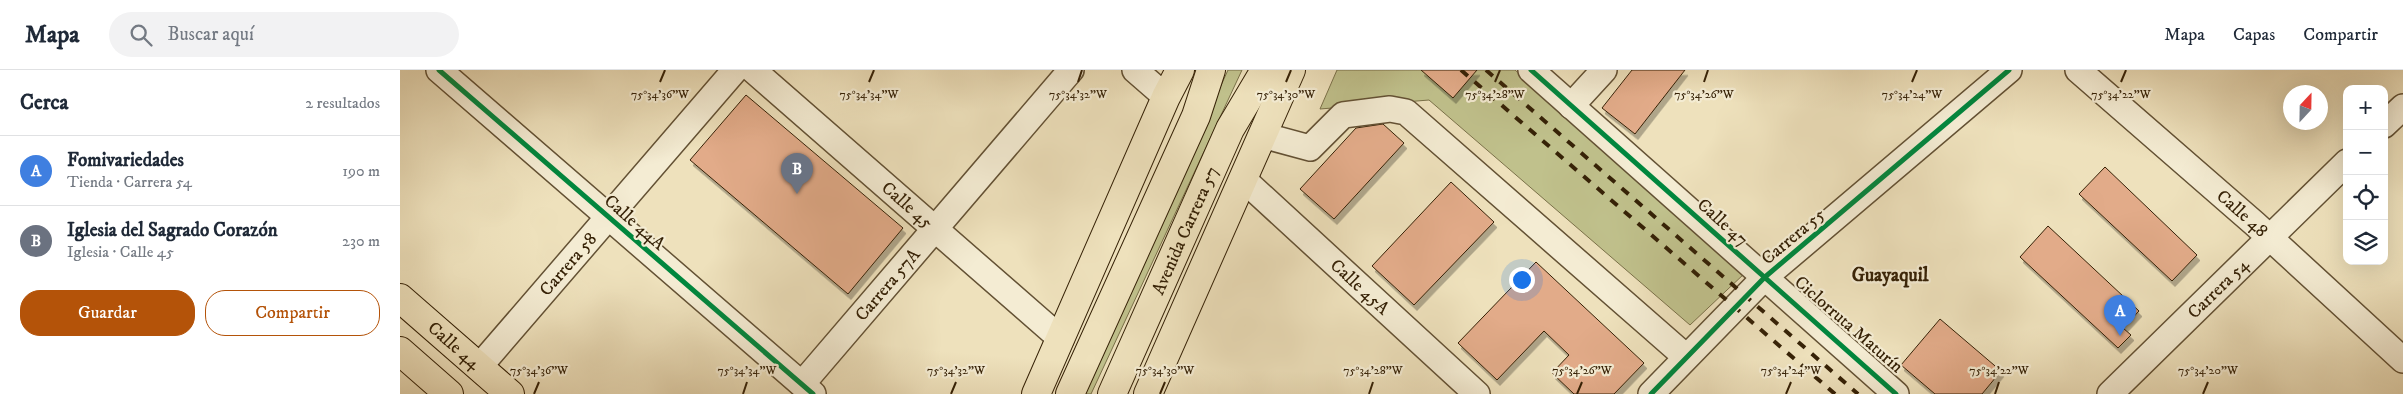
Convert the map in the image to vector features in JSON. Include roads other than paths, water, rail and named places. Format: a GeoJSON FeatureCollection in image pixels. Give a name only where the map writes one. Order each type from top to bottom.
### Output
{"type":"FeatureCollection","features":[{"type":"Feature","properties":{"kind":"main road"},"geometry":{"type":"LineString","coordinates":[[1036,394],[1166,97],[1180,70]]}},
{"type":"Feature","properties":{"kind":"main road","name":"Avenida Carrera 57"},"geometry":{"type":"LineString","coordinates":[[1070,394],[1196,116],[1211,70]]}},
{"type":"Feature","properties":{"kind":"main road","name":"Avenida Carrera 57"},"geometry":{"type":"LineString","coordinates":[[1112,394],[1230,129],[1265,70]]}},
{"type":"Feature","properties":{"kind":"main road","name":"Avenida Carrera 57"},"geometry":{"type":"LineString","coordinates":[[1148,394],[1291,70]]}},
{"type":"Feature","properties":{"kind":"main road","name":"Calle 44"},"geometry":{"type":"LineString","coordinates":[[400,298],[510,394]]}},
{"type":"Feature","properties":{"kind":"main road"},"geometry":{"type":"LineString","coordinates":[[400,352],[449,394]]}},
{"type":"Feature","properties":{"kind":"street","name":"Calle 44A"},"geometry":{"type":"LineString","coordinates":[[439,70],[808,389]]}},
{"type":"Feature","properties":{"kind":"street","name":"Carrera 58"},"geometry":{"type":"LineString","coordinates":[[479,367],[735,70]]}},
{"type":"Feature","properties":{"kind":"street","name":"Calle 45"},"geometry":{"type":"LineString","coordinates":[[753,70],[1061,339]]}},
{"type":"Feature","properties":{"kind":"street","name":"Carrera 57A"},"geometry":{"type":"LineString","coordinates":[[808,389],[935,229],[1072,70]]}},
{"type":"Feature","properties":{"kind":"street"},"geometry":{"type":"LineString","coordinates":[[1134,70],[1166,97]]}},
{"type":"Feature","properties":{"kind":"street"},"geometry":{"type":"LineString","coordinates":[[1196,116],[1218,70]]}},
{"type":"Feature","properties":{"kind":"street"},"geometry":{"type":"LineString","coordinates":[[1230,129],[1255,70]]}},
{"type":"Feature","properties":{"kind":"street","name":"Calle 47"},"geometry":{"type":"LineString","coordinates":[[1531,70],[1896,394]]}},
{"type":"Feature","properties":{"kind":"street"},"geometry":{"type":"LineString","coordinates":[[1571,106],[1604,70]]}},
{"type":"Feature","properties":{"kind":"street","name":"Carrera 55"},"geometry":{"type":"LineString","coordinates":[[1651,394],[1765,277],[1882,180],[2008,70]]}},
{"type":"Feature","properties":{"kind":"street","name":"Calle 48"},"geometry":{"type":"LineString","coordinates":[[2078,70],[2270,238],[2403,360]]}},
{"type":"Feature","properties":{"kind":"street"},"geometry":{"type":"LineString","coordinates":[[2388,122],[2403,107]]}},
{"type":"Feature","properties":{"kind":"street"},"geometry":{"type":"LineString","coordinates":[[1262,135],[1310,148],[1343,115],[1390,109],[1406,112],[1686,358]]}},
{"type":"Feature","properties":{"kind":"street","name":"Carrera 54"},"geometry":{"type":"LineString","coordinates":[[2110,394],[2343,166]]}},
{"type":"Feature","properties":{"kind":"street","name":"Calle 45A"},"geometry":{"type":"LineString","coordinates":[[1243,179],[1478,394]]}},
{"type":"Feature","properties":{"kind":"railway"},"geometry":{"type":"LineString","coordinates":[[1461,70],[1835,394]]}},
{"type":"Feature","properties":{"kind":"railway"},"geometry":{"type":"LineString","coordinates":[[1486,70],[1858,394]]}},
{"type":"Feature","properties":{"kind":"place","name":"Iglesia del Sagrado Corazón"},"geometry":{"type":"Point","coordinates":[797,194]}},
{"type":"Feature","properties":{"kind":"place","name":"Fomivariedades"},"geometry":{"type":"Point","coordinates":[2120,336]}},
{"type":"Feature","properties":{"kind":"district","name":"Guayaquil"},"geometry":{"type":"Point","coordinates":[1890,274]}}]}
